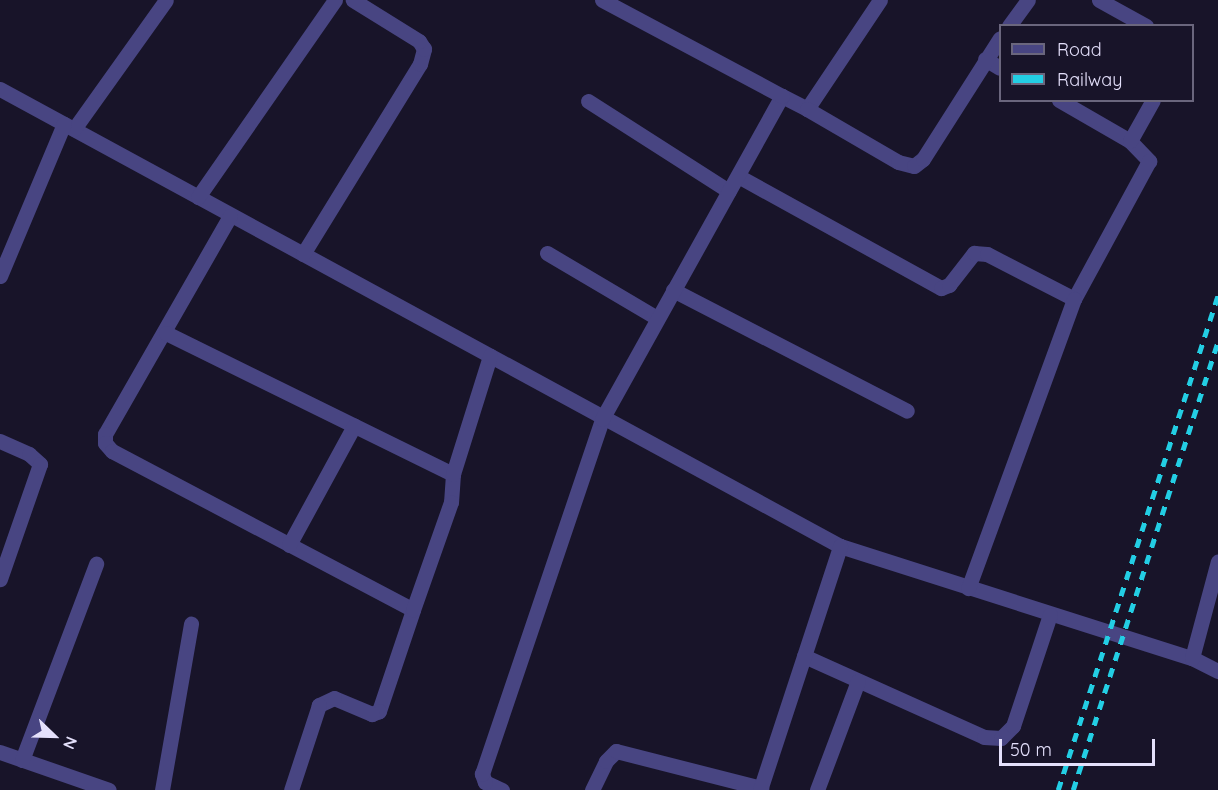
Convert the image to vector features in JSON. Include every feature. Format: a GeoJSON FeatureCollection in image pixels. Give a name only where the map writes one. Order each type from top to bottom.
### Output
{"type":"FeatureCollection","features":[{"type":"Feature","properties":{"kind":"street"},"geometry":{"type":"LineString","coordinates":[[0,276],[69,127],[166,0]]}},
{"type":"Feature","properties":{"kind":"street"},"geometry":{"type":"LineString","coordinates":[[198,197],[335,0]]}},
{"type":"Feature","properties":{"kind":"street"},"geometry":{"type":"LineString","coordinates":[[303,254],[420,64],[424,49],[419,41],[353,0]]}},
{"type":"Feature","properties":{"kind":"street"},"geometry":{"type":"LineString","coordinates":[[602,0],[807,109],[898,162],[914,166],[923,159],[999,39]]}},
{"type":"Feature","properties":{"kind":"street"},"geometry":{"type":"LineString","coordinates":[[807,109],[880,0]]}},
{"type":"Feature","properties":{"kind":"street"},"geometry":{"type":"LineString","coordinates":[[1010,24],[1028,0]]}},
{"type":"Feature","properties":{"kind":"street"},"geometry":{"type":"LineString","coordinates":[[1099,0],[1142,24]]}},
{"type":"Feature","properties":{"kind":"street"},"geometry":{"type":"LineString","coordinates":[[985,59],[999,67]]}},
{"type":"Feature","properties":{"kind":"street"},"geometry":{"type":"LineString","coordinates":[[0,89],[602,419],[840,546],[1050,615],[1192,658],[1218,671]]}},
{"type":"Feature","properties":{"kind":"street"},"geometry":{"type":"LineString","coordinates":[[502,790],[485,782],[482,774],[602,419],[782,96]]}},
{"type":"Feature","properties":{"kind":"street"},"geometry":{"type":"LineString","coordinates":[[588,101],[729,191]]}},
{"type":"Feature","properties":{"kind":"street"},"geometry":{"type":"LineString","coordinates":[[968,588],[1074,299],[1147,170],[1146,154],[1130,141],[1062,102]]}},
{"type":"Feature","properties":{"kind":"street"},"geometry":{"type":"LineString","coordinates":[[1130,141],[1152,102]]}},
{"type":"Feature","properties":{"kind":"street"},"geometry":{"type":"LineString","coordinates":[[738,176],[941,288],[949,285],[974,253],[987,254],[1074,299]]}},
{"type":"Feature","properties":{"kind":"street"},"geometry":{"type":"LineString","coordinates":[[230,216],[165,333],[105,434],[106,447],[413,610]]}},
{"type":"Feature","properties":{"kind":"street"},"geometry":{"type":"LineString","coordinates":[[547,253],[657,318]]}},
{"type":"Feature","properties":{"kind":"street"},"geometry":{"type":"LineString","coordinates":[[673,290],[907,411]]}},
{"type":"Feature","properties":{"kind":"street"},"geometry":{"type":"LineString","coordinates":[[165,333],[453,474]]}},
{"type":"Feature","properties":{"kind":"street"},"geometry":{"type":"LineString","coordinates":[[291,790],[319,705],[334,698],[372,714],[379,711],[451,502],[453,474],[490,356]]}},
{"type":"Feature","properties":{"kind":"street"},"geometry":{"type":"LineString","coordinates":[[290,545],[354,426]]}},
{"type":"Feature","properties":{"kind":"street"},"geometry":{"type":"LineString","coordinates":[[0,441],[29,454],[40,464],[0,579]]}},
{"type":"Feature","properties":{"kind":"street"},"geometry":{"type":"LineString","coordinates":[[592,790],[606,761],[616,751],[760,789],[840,546]]}},
{"type":"Feature","properties":{"kind":"street"},"geometry":{"type":"LineString","coordinates":[[1192,658],[1218,561]]}},
{"type":"Feature","properties":{"kind":"street"},"geometry":{"type":"LineString","coordinates":[[22,760],[96,564]]}},
{"type":"Feature","properties":{"kind":"street"},"geometry":{"type":"LineString","coordinates":[[804,656],[984,737],[1001,738],[1013,726],[1050,615]]}},
{"type":"Feature","properties":{"kind":"street"},"geometry":{"type":"LineString","coordinates":[[162,790],[191,624]]}},
{"type":"Feature","properties":{"kind":"street"},"geometry":{"type":"LineString","coordinates":[[817,790],[858,681]]}},
{"type":"Feature","properties":{"kind":"street"},"geometry":{"type":"LineString","coordinates":[[0,752],[109,790]]}},
{"type":"Feature","properties":{"kind":"railway"},"geometry":{"type":"LineString","coordinates":[[1058,790],[1218,295]]}},
{"type":"Feature","properties":{"kind":"railway"},"geometry":{"type":"LineString","coordinates":[[1073,790],[1218,341]]}}]}
